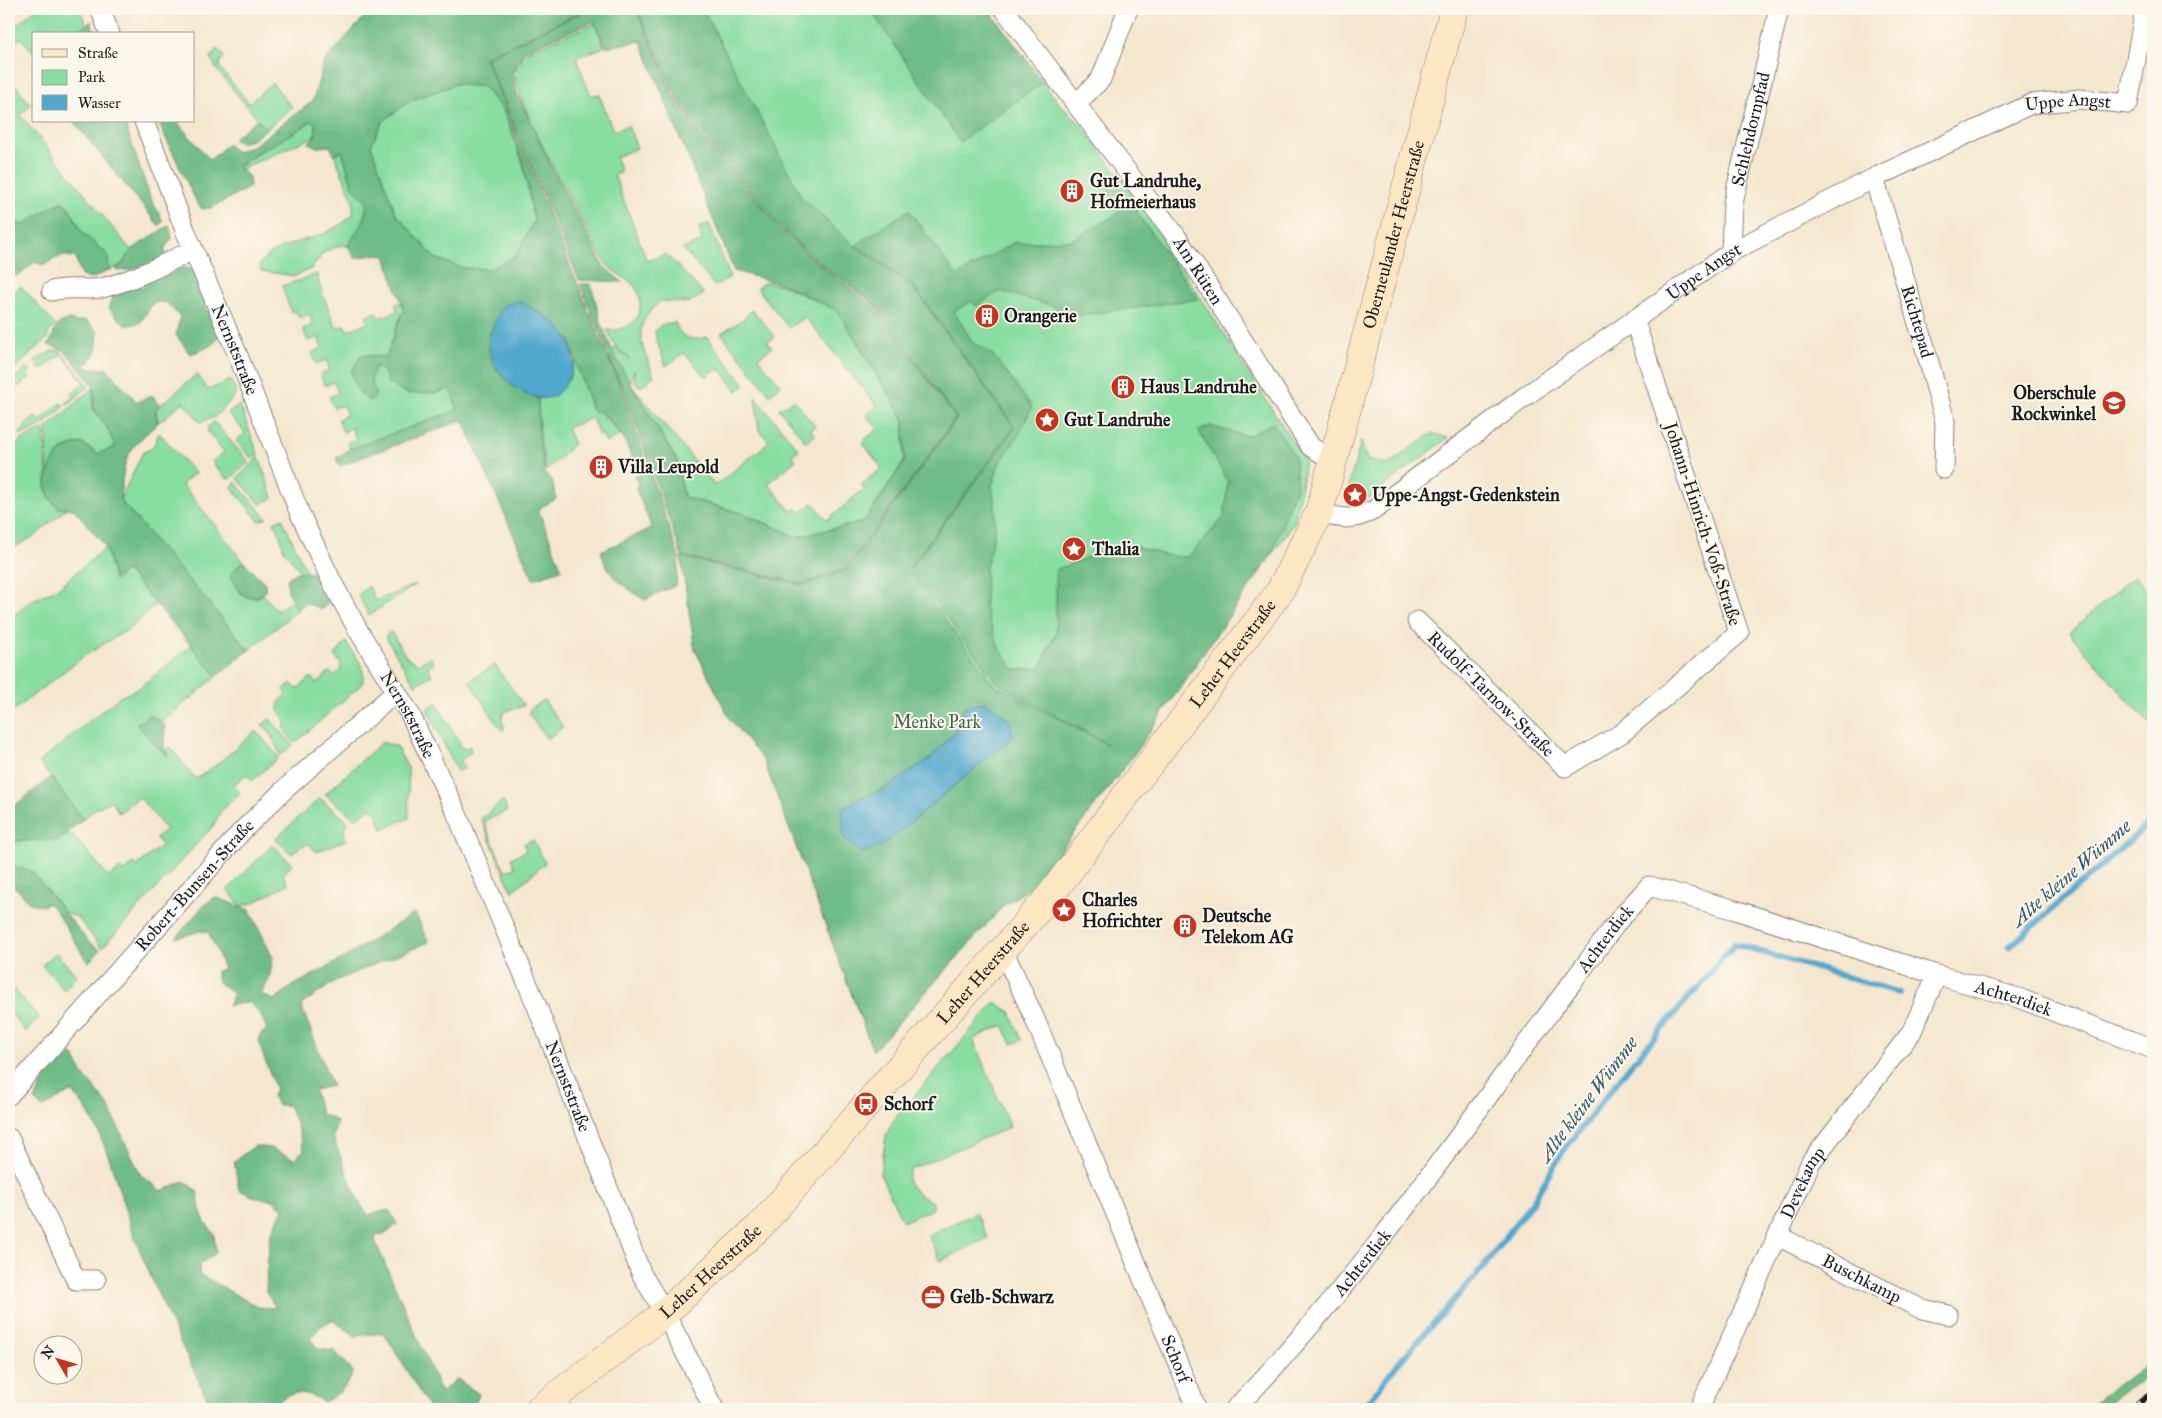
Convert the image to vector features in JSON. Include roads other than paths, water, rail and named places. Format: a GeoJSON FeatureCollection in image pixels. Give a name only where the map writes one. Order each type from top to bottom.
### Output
{"type":"FeatureCollection","features":[{"type":"Feature","properties":{"kind":"main road","name":"Oberneulander Heerstraße"},"geometry":{"type":"LineString","coordinates":[[1334,461],[1454,9]]}},
{"type":"Feature","properties":{"kind":"main road","name":"Leher Heerstraße"},"geometry":{"type":"LineString","coordinates":[[539,1409],[665,1313],[758,1227],[1049,897],[1280,591],[1319,513],[1334,461]]}},
{"type":"Feature","properties":{"kind":"street"},"geometry":{"type":"LineString","coordinates":[[100,9],[109,32]]}},
{"type":"Feature","properties":{"kind":"street","name":"Am Rüten"},"geometry":{"type":"LineString","coordinates":[[1004,9],[1176,236],[1310,447],[1334,461]]}},
{"type":"Feature","properties":{"kind":"street"},"geometry":{"type":"LineString","coordinates":[[1076,104],[1101,79],[1128,9]]}},
{"type":"Feature","properties":{"kind":"street","name":"Schlehdornpfad"},"geometry":{"type":"LineString","coordinates":[[1731,252],[1733,203],[1779,9]]}},
{"type":"Feature","properties":{"kind":"street","name":"Uppe Angst"},"geometry":{"type":"LineString","coordinates":[[1319,513],[1342,519],[1358,518],[1374,510],[1527,395],[1731,252],[1874,178],[2031,104],[2080,100],[2128,104],[2145,9]]}},
{"type":"Feature","properties":{"kind":"street","name":"Nernststraße"},"geometry":{"type":"LineString","coordinates":[[144,122],[193,250],[300,514],[332,582],[358,630],[410,714],[456,812],[536,1004],[642,1275],[665,1313],[714,1409]]}},
{"type":"Feature","properties":{"kind":"street","name":"Richtepad"},"geometry":{"type":"LineString","coordinates":[[1874,178],[1922,332],[1945,421],[1944,469]]}},
{"type":"Feature","properties":{"kind":"street"},"geometry":{"type":"LineString","coordinates":[[52,291],[62,288],[103,287],[138,276],[193,250]]}},
{"type":"Feature","properties":{"kind":"street","name":"Johann-Hinrich-Voß-Straße"},"geometry":{"type":"LineString","coordinates":[[1565,766],[1622,733],[1739,633],[1634,319]]}},
{"type":"Feature","properties":{"kind":"street","name":"Rudolf-Tarnow-Straße"},"geometry":{"type":"LineString","coordinates":[[1417,621],[1565,766]]}},
{"type":"Feature","properties":{"kind":"street","name":"Robert-Bunsen-Straße"},"geometry":{"type":"LineString","coordinates":[[9,1095],[246,826],[299,776],[396,692]]}},
{"type":"Feature","properties":{"kind":"street","name":"Achterdiek"},"geometry":{"type":"LineString","coordinates":[[1235,1409],[1276,1366],[1342,1290],[1440,1163],[1618,921],[1649,886],[1732,909],[2018,998],[2153,1049]]}},
{"type":"Feature","properties":{"kind":"street","name":"Schorf"},"geometry":{"type":"LineString","coordinates":[[1003,950],[1034,1017],[1197,1409]]}},
{"type":"Feature","properties":{"kind":"street","name":"Devekamp"},"geometry":{"type":"LineString","coordinates":[[1699,1409],[1810,1162],[1911,1033],[1937,974]]}},
{"type":"Feature","properties":{"kind":"street"},"geometry":{"type":"LineString","coordinates":[[9,1138],[76,1280],[96,1280]]}},
{"type":"Feature","properties":{"kind":"street","name":"Buschkamp"},"geometry":{"type":"LineString","coordinates":[[1778,1236],[1919,1308],[1948,1314]]}},
{"type":"Feature","properties":{"kind":"water"},"geometry":{"type":"Polygon","coordinates":[[[519,301],[542,314],[562,330],[572,351],[573,363],[568,380],[552,397],[530,396],[520,391],[502,375],[491,355],[489,339],[496,319],[504,305],[519,301]]]}},
{"type":"Feature","properties":{"kind":"water"},"geometry":{"type":"Polygon","coordinates":[[[985,702],[1010,720],[1013,737],[885,844],[861,853],[844,838],[842,810],[858,799],[881,791],[932,757],[955,731],[964,707],[985,702]]]}},
{"type":"Feature","properties":{"kind":"waterway","name":"Alte kleine Wümme"},"geometry":{"type":"LineString","coordinates":[[2009,947],[2153,820]]}},
{"type":"Feature","properties":{"kind":"waterway","name":"Alte kleine Wümme"},"geometry":{"type":"LineString","coordinates":[[1363,1409],[1396,1366],[1481,1270],[1533,1201],[1564,1150],[1629,1067],[1735,944],[1900,993]]}},
{"type":"Feature","properties":{"kind":"railway"},"geometry":{"type":"LineString","coordinates":[[2131,1409],[2153,1392]]}},
{"type":"Feature","properties":{"kind":"place","name":"Gut Landruhe, Hofmeierhaus"},"geometry":{"type":"Point","coordinates":[1072,191]}},
{"type":"Feature","properties":{"kind":"place","name":"Orangerie"},"geometry":{"type":"Point","coordinates":[987,316]}},
{"type":"Feature","properties":{"kind":"place","name":"Haus Landruhe"},"geometry":{"type":"Point","coordinates":[1123,387]}},
{"type":"Feature","properties":{"kind":"place","name":"Oberschule Rockwinkel"},"geometry":{"type":"Point","coordinates":[2114,403]}},
{"type":"Feature","properties":{"kind":"place","name":"Gut Landruhe"},"geometry":{"type":"Point","coordinates":[1047,420]}},
{"type":"Feature","properties":{"kind":"place","name":"Villa Leupold"},"geometry":{"type":"Point","coordinates":[601,467]}},
{"type":"Feature","properties":{"kind":"place","name":"Uppe-Angst-Gedenkstein"},"geometry":{"type":"Point","coordinates":[1355,495]}},
{"type":"Feature","properties":{"kind":"place","name":"Thalia"},"geometry":{"type":"Point","coordinates":[1074,549]}},
{"type":"Feature","properties":{"kind":"place","name":"Charles Hofrichter"},"geometry":{"type":"Point","coordinates":[1064,910]}},
{"type":"Feature","properties":{"kind":"place","name":"Deutsche Telekom AG"},"geometry":{"type":"Point","coordinates":[1185,926]}},
{"type":"Feature","properties":{"kind":"place","name":"Schorf"},"geometry":{"type":"Point","coordinates":[866,1104]}},
{"type":"Feature","properties":{"kind":"place","name":"Gelb-Schwarz"},"geometry":{"type":"Point","coordinates":[933,1297]}},
{"type":"Feature","properties":{"kind":"park label","name":"Menke Park"},"geometry":{"type":"Point","coordinates":[937,722]}}]}
